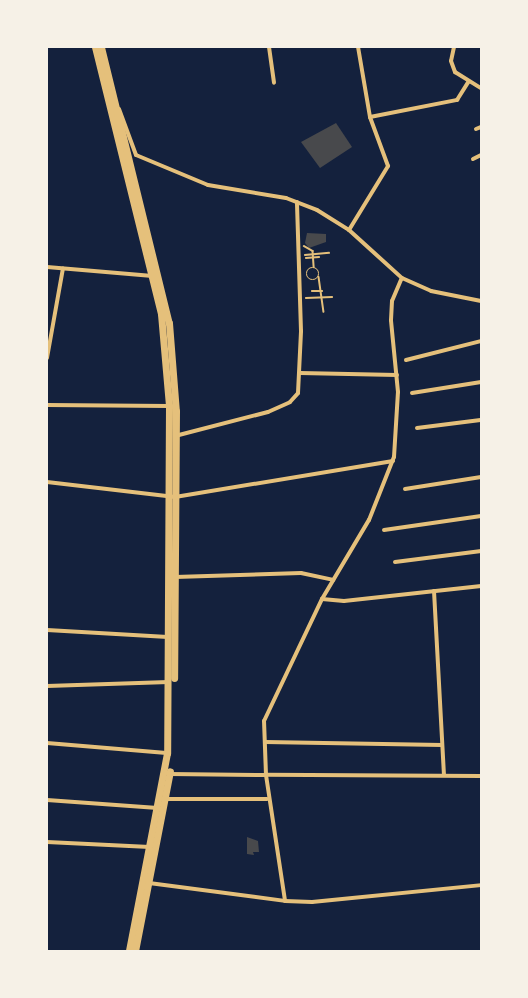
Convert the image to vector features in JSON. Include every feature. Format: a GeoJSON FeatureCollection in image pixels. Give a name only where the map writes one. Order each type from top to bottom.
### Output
{"type":"FeatureCollection","features":[{"type":"Feature","properties":{"kind":"main road"},"geometry":{"type":"LineString","coordinates":[[95,47],[170,330],[175,436],[172,497],[170,682],[167,753],[158,808],[149,884],[135,951]]}},
{"type":"Feature","properties":{"kind":"main road"},"geometry":{"type":"LineString","coordinates":[[101,47],[115,102],[133,157],[156,276],[164,332],[169,406],[175,578],[169,774],[166,799],[129,951]]}},
{"type":"Feature","properties":{"kind":"street"},"geometry":{"type":"LineString","coordinates":[[269,47],[274,83]]}},
{"type":"Feature","properties":{"kind":"street"},"geometry":{"type":"LineString","coordinates":[[349,230],[388,166],[370,117],[358,47]]}},
{"type":"Feature","properties":{"kind":"street"},"geometry":{"type":"LineString","coordinates":[[454,47],[452,67],[469,81],[481,88]]}},
{"type":"Feature","properties":{"kind":"street"},"geometry":{"type":"LineString","coordinates":[[370,117],[457,100],[469,81]]}},
{"type":"Feature","properties":{"kind":"street"},"geometry":{"type":"LineString","coordinates":[[476,129],[481,127]]}},
{"type":"Feature","properties":{"kind":"street"},"geometry":{"type":"LineString","coordinates":[[473,159],[481,155]]}},
{"type":"Feature","properties":{"kind":"street"},"geometry":{"type":"LineString","coordinates":[[133,157],[208,185],[297,202],[349,230],[402,278],[431,291],[481,301]]}},
{"type":"Feature","properties":{"kind":"street"},"geometry":{"type":"LineString","coordinates":[[175,436],[268,412],[290,402],[298,393],[300,373],[300,298],[297,202]]}},
{"type":"Feature","properties":{"kind":"street"},"geometry":{"type":"LineString","coordinates":[[47,267],[156,276]]}},
{"type":"Feature","properties":{"kind":"street"},"geometry":{"type":"LineString","coordinates":[[47,358],[48,339],[63,268]]}},
{"type":"Feature","properties":{"kind":"street"},"geometry":{"type":"LineString","coordinates":[[285,901],[267,799],[264,720],[322,599],[370,520],[393,461],[399,424],[397,375],[391,320],[392,300],[402,278]]}},
{"type":"Feature","properties":{"kind":"street"},"geometry":{"type":"LineString","coordinates":[[406,360],[481,341]]}},
{"type":"Feature","properties":{"kind":"street"},"geometry":{"type":"LineString","coordinates":[[300,373],[397,375]]}},
{"type":"Feature","properties":{"kind":"street"},"geometry":{"type":"LineString","coordinates":[[412,393],[481,382]]}},
{"type":"Feature","properties":{"kind":"street"},"geometry":{"type":"LineString","coordinates":[[47,405],[169,406]]}},
{"type":"Feature","properties":{"kind":"street"},"geometry":{"type":"LineString","coordinates":[[417,428],[481,420]]}},
{"type":"Feature","properties":{"kind":"street"},"geometry":{"type":"LineString","coordinates":[[47,482],[172,497],[393,461]]}},
{"type":"Feature","properties":{"kind":"street"},"geometry":{"type":"LineString","coordinates":[[405,489],[481,477]]}},
{"type":"Feature","properties":{"kind":"street"},"geometry":{"type":"LineString","coordinates":[[384,530],[481,516]]}},
{"type":"Feature","properties":{"kind":"street"},"geometry":{"type":"LineString","coordinates":[[395,562],[481,551]]}},
{"type":"Feature","properties":{"kind":"street"},"geometry":{"type":"LineString","coordinates":[[175,578],[302,573],[333,580]]}},
{"type":"Feature","properties":{"kind":"street"},"geometry":{"type":"LineString","coordinates":[[322,599],[344,601],[481,586]]}},
{"type":"Feature","properties":{"kind":"street"},"geometry":{"type":"LineString","coordinates":[[434,591],[444,775]]}},
{"type":"Feature","properties":{"kind":"street"},"geometry":{"type":"LineString","coordinates":[[47,630],[170,637]]}},
{"type":"Feature","properties":{"kind":"street"},"geometry":{"type":"LineString","coordinates":[[47,686],[170,682]]}},
{"type":"Feature","properties":{"kind":"street"},"geometry":{"type":"LineString","coordinates":[[265,742],[442,745]]}},
{"type":"Feature","properties":{"kind":"street"},"geometry":{"type":"LineString","coordinates":[[47,743],[167,753]]}},
{"type":"Feature","properties":{"kind":"street"},"geometry":{"type":"LineString","coordinates":[[169,774],[481,776]]}},
{"type":"Feature","properties":{"kind":"street"},"geometry":{"type":"LineString","coordinates":[[166,799],[267,799]]}},
{"type":"Feature","properties":{"kind":"street"},"geometry":{"type":"LineString","coordinates":[[47,800],[158,808]]}},
{"type":"Feature","properties":{"kind":"street"},"geometry":{"type":"LineString","coordinates":[[47,842],[153,848]]}},
{"type":"Feature","properties":{"kind":"street"},"geometry":{"type":"LineString","coordinates":[[149,884],[285,901],[312,902],[481,885]]}},
{"type":"Feature","properties":{"kind":"path"},"geometry":{"type":"LineString","coordinates":[[298,240],[302,240],[313,256],[314,267],[319,271],[324,312]]}},
{"type":"Feature","properties":{"kind":"path"},"geometry":{"type":"LineString","coordinates":[[299,256],[329,254]]}},
{"type":"Feature","properties":{"kind":"path"},"geometry":{"type":"LineString","coordinates":[[306,258],[313,256],[319,257]]}},
{"type":"Feature","properties":{"kind":"path"},"geometry":{"type":"LineString","coordinates":[[314,267],[308,269],[308,277],[314,280],[319,277]]}},
{"type":"Feature","properties":{"kind":"path"},"geometry":{"type":"LineString","coordinates":[[312,291],[322,291]]}},
{"type":"Feature","properties":{"kind":"path"},"geometry":{"type":"LineString","coordinates":[[300,298],[332,297]]}},
{"type":"Feature","properties":{"kind":"building"},"geometry":{"type":"Polygon","coordinates":[[[336,123],[352,147],[320,168],[301,142],[336,123]]]}},
{"type":"Feature","properties":{"kind":"building"},"geometry":{"type":"Polygon","coordinates":[[[307,233],[326,234],[326,242],[309,248],[305,243],[307,233]]]}},
{"type":"Feature","properties":{"kind":"building"},"geometry":{"type":"Polygon","coordinates":[[[247,837],[258,841],[259,852],[253,852],[254,855],[247,854],[247,837]]]}}]}
